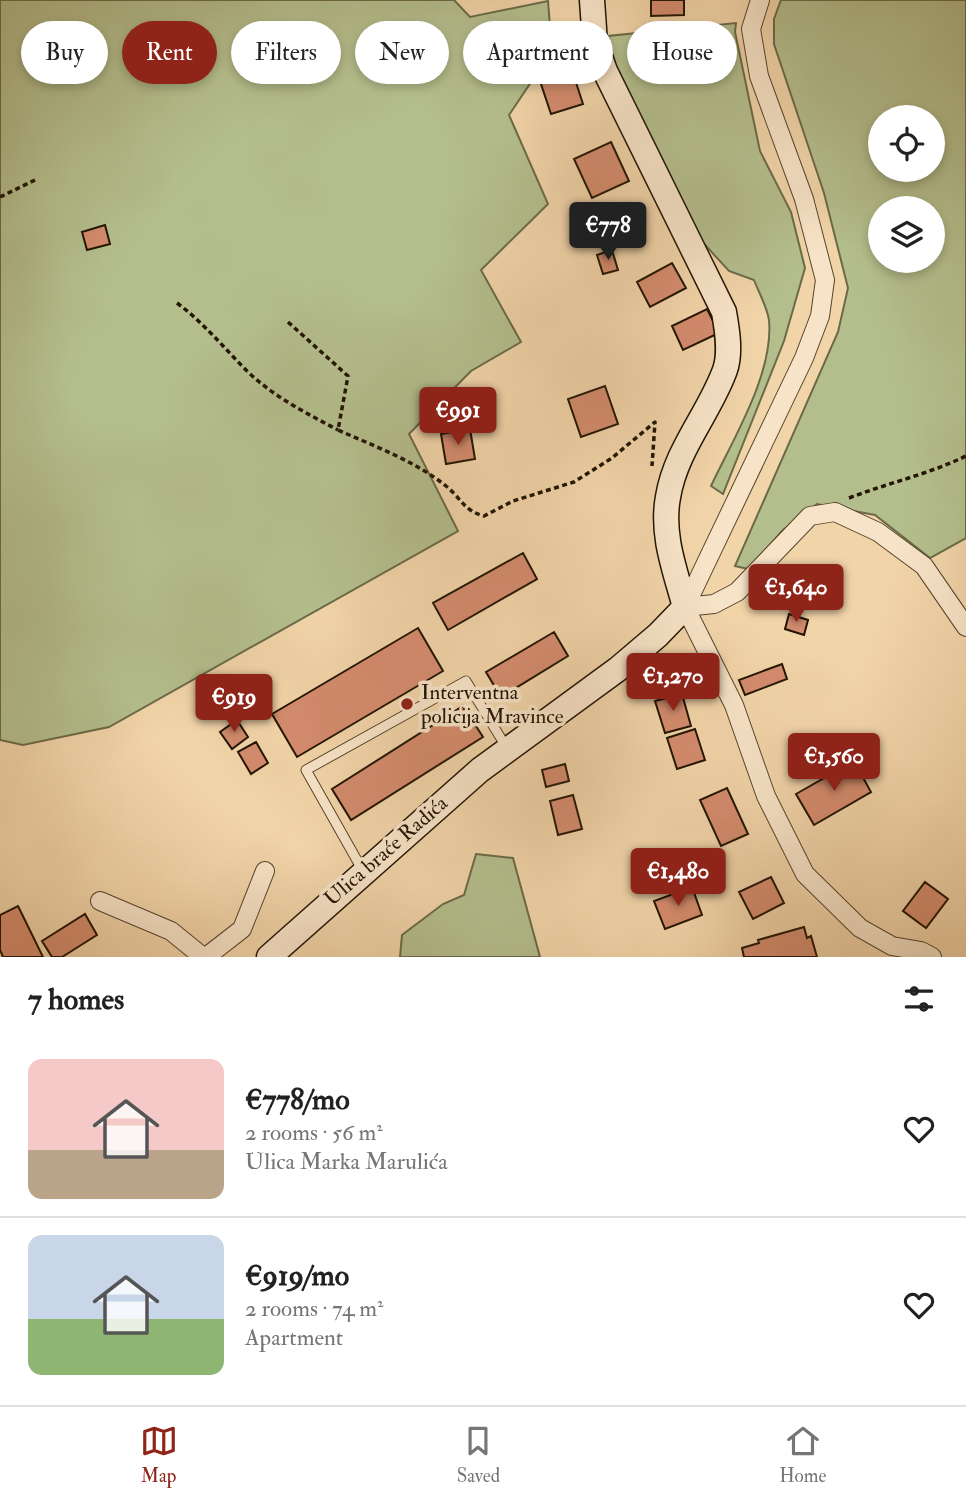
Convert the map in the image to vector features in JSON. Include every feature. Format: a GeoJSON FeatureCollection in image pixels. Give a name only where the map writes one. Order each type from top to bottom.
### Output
{"type":"FeatureCollection","features":[{"type":"Feature","properties":{"kind":"main road"},"geometry":{"type":"LineString","coordinates":[[592,0],[595,43],[605,71],[724,312],[728,334],[726,368],[687,440],[668,496],[666,537],[685,607]]}},
{"type":"Feature","properties":{"kind":"main road","name":"Ulica braće Radića"},"geometry":{"type":"LineString","coordinates":[[269,957],[480,770],[618,670],[685,607]]}},
{"type":"Feature","properties":{"kind":"street"},"geometry":{"type":"LineString","coordinates":[[685,607],[804,358],[820,316],[825,280],[804,199],[759,76],[751,29],[760,0]]}},
{"type":"Feature","properties":{"kind":"street"},"geometry":{"type":"LineString","coordinates":[[685,607],[714,604],[737,592],[810,516],[835,512],[878,532],[924,566],[966,627]]}},
{"type":"Feature","properties":{"kind":"street"},"geometry":{"type":"LineString","coordinates":[[685,607],[734,705],[766,796],[805,874],[860,928],[892,946],[921,951],[932,957]]}},
{"type":"Feature","properties":{"kind":"street"},"geometry":{"type":"LineString","coordinates":[[100,901],[127,910],[171,931],[205,957],[242,929],[265,871]]}},
{"type":"Feature","properties":{"kind":"lane"},"geometry":{"type":"LineString","coordinates":[[363,871],[306,771],[466,681],[508,750]]}},
{"type":"Feature","properties":{"kind":"path"},"geometry":{"type":"LineString","coordinates":[[0,197],[35,180]]}},
{"type":"Feature","properties":{"kind":"path"},"geometry":{"type":"LineString","coordinates":[[177,303],[200,320],[248,372],[285,401],[338,430],[402,459],[447,487],[469,512],[484,516],[513,501],[574,482],[612,457],[655,422],[652,473]]}},
{"type":"Feature","properties":{"kind":"path"},"geometry":{"type":"LineString","coordinates":[[288,322],[348,376],[338,430]]}},
{"type":"Feature","properties":{"kind":"path"},"geometry":{"type":"LineString","coordinates":[[820,513],[831,505],[893,481],[934,471],[966,456]]}},
{"type":"Feature","properties":{"kind":"green space"},"geometry":{"type":"Polygon","coordinates":[[[0,0],[454,0],[470,17],[548,1],[550,21],[463,21],[463,84],[530,84],[509,115],[548,204],[481,270],[521,342],[471,371],[409,434],[458,531],[109,727],[23,745],[0,740],[0,0]]]}},
{"type":"Feature","properties":{"kind":"green space"},"geometry":{"type":"Polygon","coordinates":[[[781,0],[966,0],[966,538],[930,558],[875,515],[817,504],[783,530],[748,569],[735,566],[838,332],[848,288],[824,193],[774,44],[774,19],[781,0]]]}},
{"type":"Feature","properties":{"kind":"green space"},"geometry":{"type":"Polygon","coordinates":[[[627,34],[627,84],[737,84],[737,42],[760,151],[791,212],[805,268],[784,341],[723,494],[711,486],[759,383],[769,340],[768,315],[754,280],[729,271],[696,235],[622,90],[613,55],[613,35],[627,34]]]}},
{"type":"Feature","properties":{"kind":"green space"},"geometry":{"type":"Polygon","coordinates":[[[476,854],[513,858],[540,957],[400,957],[402,935],[443,904],[464,895],[476,854]]]}},
{"type":"Feature","properties":{"kind":"building"},"geometry":{"type":"Polygon","coordinates":[[[651,0],[684,0],[684,15],[651,16],[651,0]]]}},
{"type":"Feature","properties":{"kind":"building"},"geometry":{"type":"Polygon","coordinates":[[[541,84],[576,84],[583,104],[551,114],[541,84]]]}},
{"type":"Feature","properties":{"kind":"building"},"geometry":{"type":"Polygon","coordinates":[[[611,142],[629,181],[592,198],[574,159],[611,142]]]}},
{"type":"Feature","properties":{"kind":"building"},"geometry":{"type":"Polygon","coordinates":[[[631,203],[640,241],[609,248],[601,210],[631,203]]]}},
{"type":"Feature","properties":{"kind":"building"},"geometry":{"type":"Polygon","coordinates":[[[105,225],[110,244],[87,250],[82,232],[105,225]]]}},
{"type":"Feature","properties":{"kind":"building"},"geometry":{"type":"Polygon","coordinates":[[[612,250],[618,270],[603,274],[597,255],[612,250]]]}},
{"type":"Feature","properties":{"kind":"building"},"geometry":{"type":"Polygon","coordinates":[[[672,263],[686,288],[650,307],[637,282],[672,263]]]}},
{"type":"Feature","properties":{"kind":"building"},"geometry":{"type":"Polygon","coordinates":[[[707,309],[719,333],[683,350],[672,326],[707,309]]]}},
{"type":"Feature","properties":{"kind":"building"},"geometry":{"type":"Polygon","coordinates":[[[605,386],[618,424],[581,437],[568,399],[605,386]]]}},
{"type":"Feature","properties":{"kind":"building"},"geometry":{"type":"Polygon","coordinates":[[[470,429],[475,459],[446,464],[441,434],[470,429]]]}},
{"type":"Feature","properties":{"kind":"building"},"geometry":{"type":"Polygon","coordinates":[[[523,553],[537,579],[448,630],[433,603],[523,553]]]}},
{"type":"Feature","properties":{"kind":"building"},"geometry":{"type":"Polygon","coordinates":[[[789,614],[808,620],[804,635],[785,629],[789,614]]]}},
{"type":"Feature","properties":{"kind":"building"},"geometry":{"type":"Polygon","coordinates":[[[418,628],[443,671],[297,757],[272,714],[418,628]]]}},
{"type":"Feature","properties":{"kind":"building"},"geometry":{"type":"Polygon","coordinates":[[[554,632],[568,656],[501,697],[486,672],[554,632]]]}},
{"type":"Feature","properties":{"kind":"building"},"geometry":{"type":"Polygon","coordinates":[[[670,661],[674,676],[668,678],[671,692],[656,696],[651,676],[656,675],[653,665],[670,661]]]}},
{"type":"Feature","properties":{"kind":"building"},"geometry":{"type":"Polygon","coordinates":[[[782,664],[787,679],[745,695],[739,680],[782,664]]]}},
{"type":"Feature","properties":{"kind":"building"},"geometry":{"type":"Polygon","coordinates":[[[682,694],[691,726],[665,733],[655,701],[682,694]]]}},
{"type":"Feature","properties":{"kind":"building"},"geometry":{"type":"Polygon","coordinates":[[[463,706],[483,737],[351,820],[332,789],[463,706]]]}},
{"type":"Feature","properties":{"kind":"building"},"geometry":{"type":"Polygon","coordinates":[[[237,720],[248,737],[232,749],[220,732],[237,720]]]}},
{"type":"Feature","properties":{"kind":"building"},"geometry":{"type":"Polygon","coordinates":[[[695,729],[705,760],[677,769],[667,738],[695,729]]]}},
{"type":"Feature","properties":{"kind":"building"},"geometry":{"type":"Polygon","coordinates":[[[256,742],[268,763],[251,774],[238,752],[256,742]]]}},
{"type":"Feature","properties":{"kind":"building"},"geometry":{"type":"Polygon","coordinates":[[[854,761],[871,792],[814,825],[796,794],[854,761]]]}},
{"type":"Feature","properties":{"kind":"building"},"geometry":{"type":"Polygon","coordinates":[[[565,764],[569,781],[546,787],[542,770],[565,764]]]}},
{"type":"Feature","properties":{"kind":"building"},"geometry":{"type":"Polygon","coordinates":[[[727,788],[748,834],[721,846],[700,800],[727,788]]]}},
{"type":"Feature","properties":{"kind":"building"},"geometry":{"type":"Polygon","coordinates":[[[573,795],[582,829],[558,835],[550,801],[573,795]]]}},
{"type":"Feature","properties":{"kind":"building"},"geometry":{"type":"Polygon","coordinates":[[[771,877],[784,903],[753,919],[739,892],[771,877]]]}},
{"type":"Feature","properties":{"kind":"building"},"geometry":{"type":"Polygon","coordinates":[[[925,882],[948,899],[926,928],[903,911],[925,882]]]}},
{"type":"Feature","properties":{"kind":"building"},"geometry":{"type":"Polygon","coordinates":[[[692,887],[702,915],[665,929],[654,901],[692,887]]]}},
{"type":"Feature","properties":{"kind":"building"},"geometry":{"type":"Polygon","coordinates":[[[18,906],[43,957],[3,957],[0,950],[0,915],[18,906]]]}},
{"type":"Feature","properties":{"kind":"building"},"geometry":{"type":"Polygon","coordinates":[[[85,914],[97,935],[62,957],[52,957],[42,941],[85,914]]]}},
{"type":"Feature","properties":{"kind":"building"},"geometry":{"type":"Polygon","coordinates":[[[804,927],[807,938],[811,936],[817,957],[744,957],[742,948],[759,943],[758,940],[804,927]]]}},
{"type":"Feature","properties":{"kind":"place","name":"Interventna policija Mravince"},"geometry":{"type":"Point","coordinates":[407,704]}}]}
